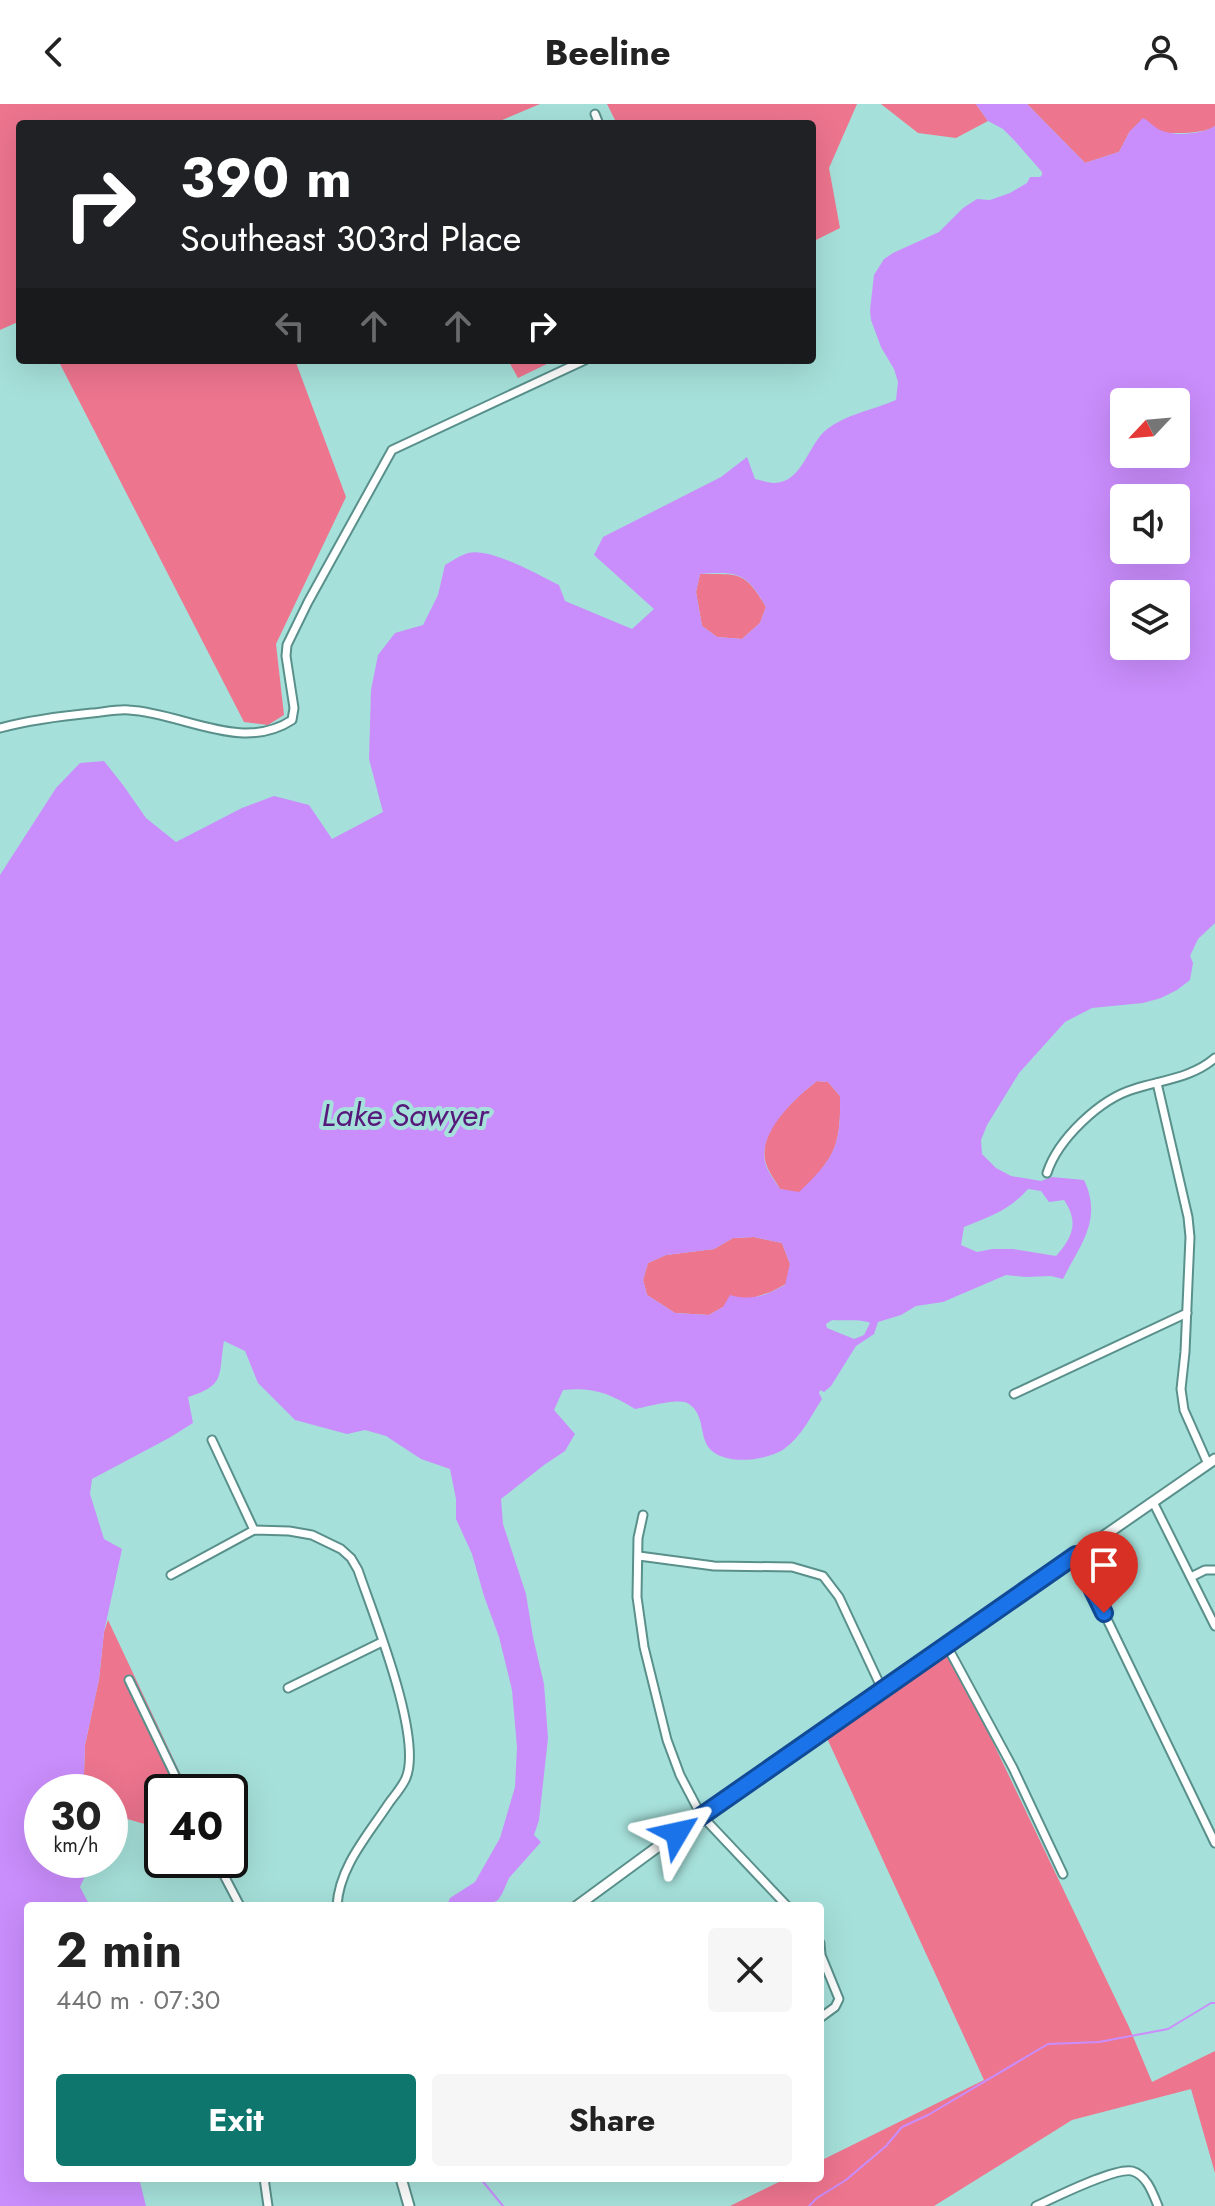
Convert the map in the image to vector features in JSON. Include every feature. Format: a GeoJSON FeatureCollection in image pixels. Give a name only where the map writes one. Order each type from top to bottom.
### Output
{"type":"FeatureCollection","features":[{"type":"Feature","properties":{"kind":"street"},"geometry":{"type":"LineString","coordinates":[[595,114],[597,120]]}},
{"type":"Feature","properties":{"kind":"street"},"geometry":{"type":"LineString","coordinates":[[0,728],[128,709],[246,734],[282,726],[292,720],[294,708],[287,645],[392,450],[576,364]]}},
{"type":"Feature","properties":{"kind":"street"},"geometry":{"type":"LineString","coordinates":[[1047,1173],[1061,1146],[1089,1116],[1117,1095],[1197,1071],[1215,1058]]}},
{"type":"Feature","properties":{"kind":"street"},"geometry":{"type":"LineString","coordinates":[[582,1902],[701,1815],[1212,1461],[1184,1410],[1181,1389],[1190,1237],[1157,1083]]}},
{"type":"Feature","properties":{"kind":"street"},"geometry":{"type":"LineString","coordinates":[[1014,1394],[1187,1313]]}},
{"type":"Feature","properties":{"kind":"street"},"geometry":{"type":"LineString","coordinates":[[212,1440],[254,1530]]}},
{"type":"Feature","properties":{"kind":"street"},"geometry":{"type":"LineString","coordinates":[[1153,1502],[1215,1626]]}},
{"type":"Feature","properties":{"kind":"street"},"geometry":{"type":"LineString","coordinates":[[643,1515],[638,1538],[637,1597],[644,1649],[672,1753],[701,1815],[781,1902]]}},
{"type":"Feature","properties":{"kind":"street"},"geometry":{"type":"LineString","coordinates":[[171,1575],[254,1530],[288,1530],[312,1535],[341,1549],[358,1570],[403,1707],[410,1742],[410,1761],[406,1779],[346,1868],[338,1902]]}},
{"type":"Feature","properties":{"kind":"street"},"geometry":{"type":"LineString","coordinates":[[1076,1555],[1215,1843]]}},
{"type":"Feature","properties":{"kind":"street"},"geometry":{"type":"LineString","coordinates":[[639,1556],[714,1566],[792,1567],[823,1576],[839,1597],[882,1689]]}},
{"type":"Feature","properties":{"kind":"street"},"geometry":{"type":"LineString","coordinates":[[1191,1577],[1205,1570],[1215,1570]]}},
{"type":"Feature","properties":{"kind":"street"},"geometry":{"type":"LineString","coordinates":[[288,1688],[382,1642]]}},
{"type":"Feature","properties":{"kind":"street"},"geometry":{"type":"LineString","coordinates":[[947,1646],[1013,1768],[1063,1874]]}},
{"type":"Feature","properties":{"kind":"street"},"geometry":{"type":"LineString","coordinates":[[129,1680],[174,1774]]}},
{"type":"Feature","properties":{"kind":"street"},"geometry":{"type":"LineString","coordinates":[[225,1878],[238,1902]]}},
{"type":"Feature","properties":{"kind":"street"},"geometry":{"type":"LineString","coordinates":[[824,1964],[839,1999],[835,2007],[824,2015]]}},
{"type":"Feature","properties":{"kind":"street"},"geometry":{"type":"LineString","coordinates":[[1036,2206],[1109,2174],[1123,2171],[1132,2171],[1142,2178],[1158,2206]]}},
{"type":"Feature","properties":{"kind":"street"},"geometry":{"type":"LineString","coordinates":[[265,2182],[268,2206]]}},
{"type":"Feature","properties":{"kind":"street"},"geometry":{"type":"LineString","coordinates":[[402,2182],[409,2206]]}},
{"type":"Feature","properties":{"kind":"shaded area"},"geometry":{"type":"Polygon","coordinates":[[[0,104],[540,104],[502,120],[16,120],[16,323],[0,330],[0,104]]]}},
{"type":"Feature","properties":{"kind":"shaded area"},"geometry":{"type":"Polygon","coordinates":[[[607,104],[857,104],[829,168],[840,228],[816,240],[816,120],[615,120],[607,104]]]}},
{"type":"Feature","properties":{"kind":"shaded area"},"geometry":{"type":"Polygon","coordinates":[[[881,104],[976,104],[988,121],[956,138],[918,133],[881,104]]]}},
{"type":"Feature","properties":{"kind":"shaded area"},"geometry":{"type":"Polygon","coordinates":[[[1027,104],[1215,104],[1215,126],[1186,133],[1130,131],[1119,152],[1085,163],[1027,104]]]}},
{"type":"Feature","properties":{"kind":"shaded area"},"geometry":{"type":"Polygon","coordinates":[[[60,364],[296,364],[346,497],[276,644],[284,715],[268,725],[244,722],[60,364]]]}},
{"type":"Feature","properties":{"kind":"shaded area"},"geometry":{"type":"Polygon","coordinates":[[[510,364],[547,364],[518,378],[510,364]]]}},
{"type":"Feature","properties":{"kind":"shaded area"},"geometry":{"type":"Polygon","coordinates":[[[700,574],[733,575],[746,581],[766,607],[760,623],[742,639],[717,637],[702,626],[696,592],[700,574]]]}},
{"type":"Feature","properties":{"kind":"shaded area"},"geometry":{"type":"Polygon","coordinates":[[[817,1081],[828,1082],[840,1096],[837,1139],[821,1170],[799,1193],[780,1189],[765,1160],[768,1137],[781,1115],[817,1081]]]}},
{"type":"Feature","properties":{"kind":"shaded area"},"geometry":{"type":"Polygon","coordinates":[[[754,1237],[782,1243],[790,1264],[786,1284],[709,1315],[675,1313],[647,1295],[643,1280],[648,1263],[666,1255],[714,1249],[733,1238],[754,1237]]]}},
{"type":"Feature","properties":{"kind":"shaded area"},"geometry":{"type":"Polygon","coordinates":[[[108,1620],[181,1774],[144,1774],[144,1824],[128,1819],[128,1774],[84,1774],[85,1745],[99,1679],[108,1620]]]}},
{"type":"Feature","properties":{"kind":"shaded area"},"geometry":{"type":"Polygon","coordinates":[[[947,1646],[1129,2027],[1152,2082],[1215,2051],[1215,2173],[1191,2089],[1072,2120],[934,2206],[730,2206],[779,2182],[824,2182],[824,2159],[984,2080],[826,1736],[882,1689],[947,1646]]]}},
{"type":"Feature","properties":{"kind":"water","name":"Lake Sawyer"},"geometry":{"type":"Polygon","coordinates":[[[976,104],[1027,104],[1085,163],[1119,152],[1130,131],[1143,118],[1158,129],[1181,134],[1196,133],[1215,126],[1215,923],[1198,939],[1190,956],[1193,963],[1190,980],[1177,990],[1143,1003],[1092,1008],[1065,1022],[1019,1073],[981,1140],[982,1154],[996,1168],[1011,1176],[1041,1181],[1052,1177],[1084,1180],[1091,1208],[1082,1243],[1063,1279],[1006,1275],[943,1302],[916,1306],[901,1315],[878,1322],[874,1334],[856,1346],[831,1386],[824,1392],[820,1390],[822,1399],[796,1439],[784,1449],[767,1456],[745,1460],[716,1454],[706,1443],[697,1414],[685,1402],[635,1409],[600,1392],[563,1390],[554,1410],[575,1434],[565,1451],[501,1499],[503,1524],[526,1594],[544,1684],[548,1738],[539,1820],[534,1835],[541,1842],[509,1878],[502,1894],[494,1902],[448,1902],[475,1882],[500,1838],[515,1787],[517,1747],[512,1690],[499,1637],[472,1554],[456,1519],[450,1469],[421,1459],[386,1436],[365,1430],[347,1434],[295,1420],[258,1383],[245,1351],[224,1341],[215,1384],[188,1397],[193,1423],[92,1479],[90,1494],[104,1539],[122,1549],[104,1632],[99,1679],[85,1745],[84,1774],[24,1774],[24,1878],[84,1878],[80,1887],[88,1902],[24,1902],[24,2182],[140,2182],[146,2206],[0,2206],[0,875],[56,788],[80,763],[104,761],[146,818],[176,842],[242,808],[274,796],[309,805],[332,839],[383,812],[369,759],[371,690],[378,655],[395,633],[423,625],[438,595],[445,565],[465,554],[489,554],[559,585],[565,601],[632,629],[654,609],[594,555],[603,537],[721,477],[747,457],[755,479],[772,483],[784,481],[798,470],[826,430],[851,416],[896,400],[898,382],[894,369],[881,347],[871,320],[874,275],[884,259],[939,232],[977,199],[990,200],[1010,193],[1027,183],[1030,177],[1040,177],[1042,172],[1014,140],[988,121],[976,104]],[[700,574],[696,592],[702,626],[717,637],[742,639],[760,623],[766,607],[747,581],[733,574],[700,574]],[[817,1081],[799,1096],[780,1116],[767,1139],[765,1162],[780,1189],[799,1192],[821,1170],[833,1150],[839,1127],[840,1096],[828,1082],[817,1081]],[[1028,1189],[999,1212],[964,1227],[961,1245],[977,1252],[1013,1249],[1056,1256],[1070,1236],[1073,1222],[1064,1200],[1049,1202],[1041,1191],[1028,1189]],[[754,1237],[733,1238],[714,1249],[666,1255],[648,1263],[643,1280],[647,1295],[675,1313],[709,1315],[723,1307],[730,1295],[745,1298],[758,1296],[785,1285],[790,1264],[782,1243],[754,1237]],[[832,1320],[826,1324],[827,1328],[854,1339],[864,1335],[870,1323],[858,1321],[832,1320]]]}},
{"type":"Feature","properties":{"kind":"waterway"},"geometry":{"type":"LineString","coordinates":[[809,2206],[846,2180],[886,2146],[902,2127],[928,2115],[1048,2044],[1099,2042],[1168,2029],[1215,2003]]}},
{"type":"Feature","properties":{"kind":"waterway"},"geometry":{"type":"LineString","coordinates":[[483,2182],[503,2206]]}},
{"type":"Feature","properties":{"kind":"route"},"geometry":{"type":"LineString","coordinates":[[677,1833],[1076,1555],[1104,1613]]}}]}
